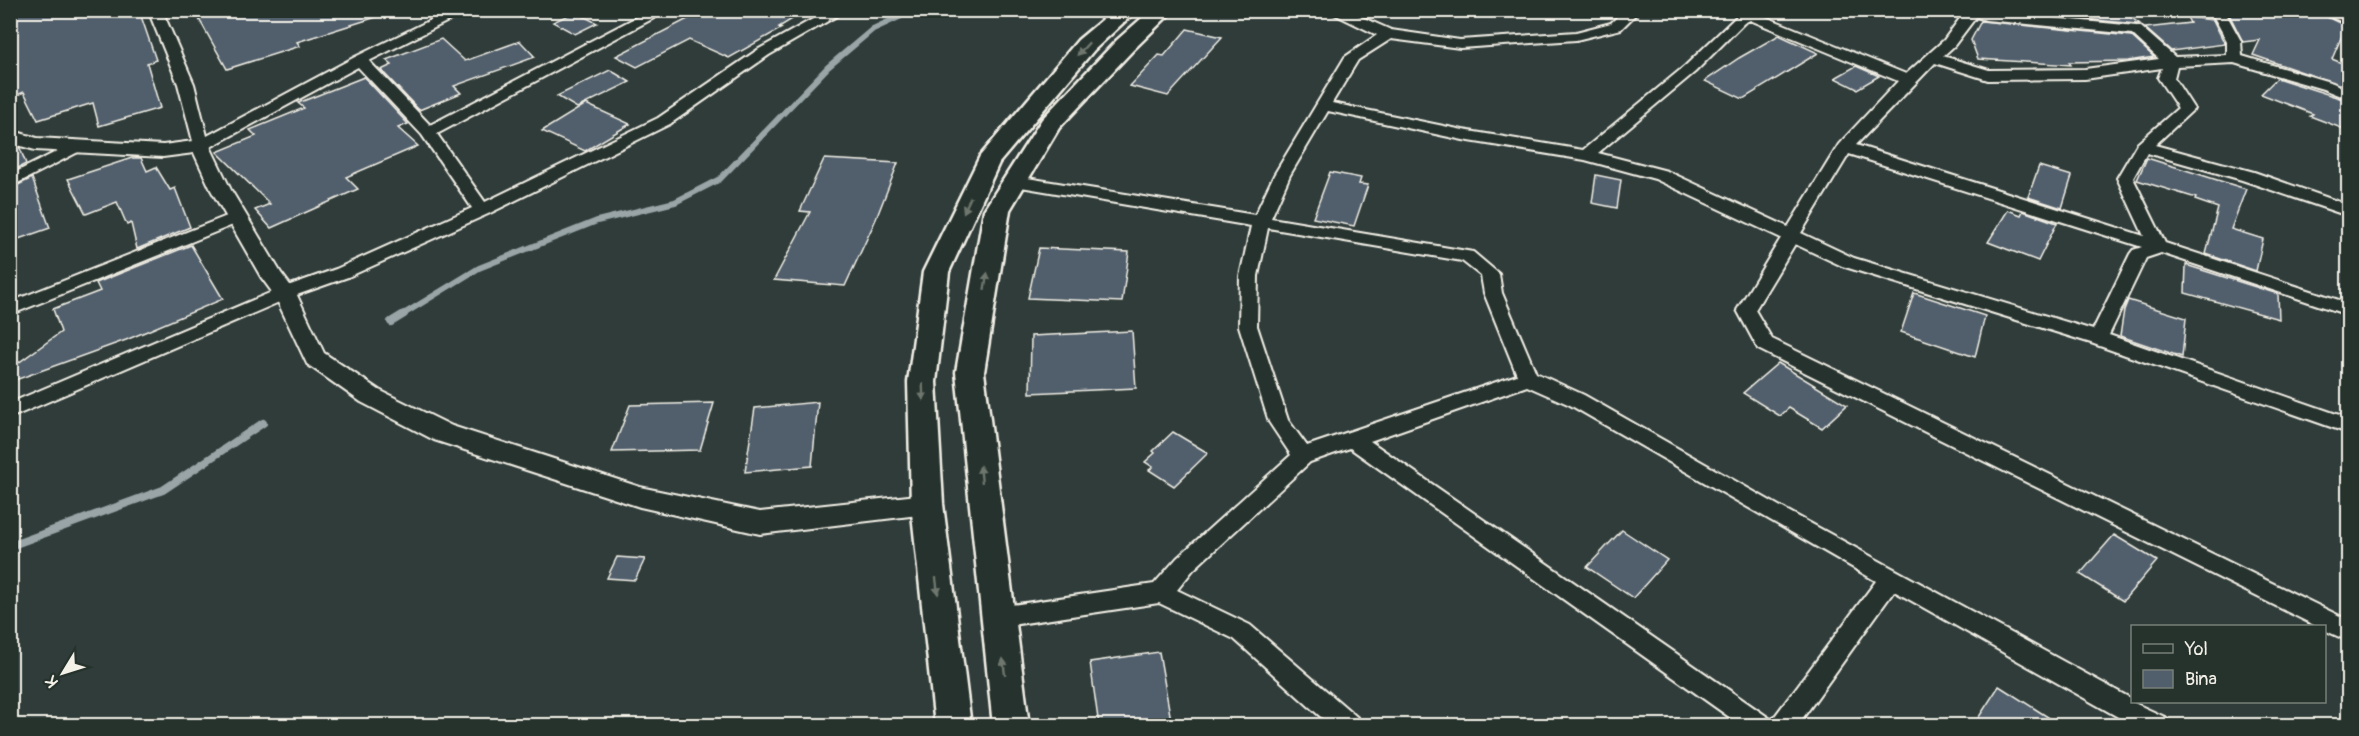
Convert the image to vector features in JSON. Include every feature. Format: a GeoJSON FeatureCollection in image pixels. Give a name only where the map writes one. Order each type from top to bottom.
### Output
{"type":"FeatureCollection","features":[{"type":"Feature","properties":{"kind":"main road"},"geometry":{"type":"LineString","coordinates":[[953,726],[927,504],[922,382],[936,272],[988,161],[1086,45],[1127,10]]}},
{"type":"Feature","properties":{"kind":"main road"},"geometry":{"type":"LineString","coordinates":[[1011,726],[970,372],[998,210],[1050,124],[1125,45],[1164,10]]}},
{"type":"Feature","properties":{"kind":"street"},"geometry":{"type":"LineString","coordinates":[[154,10],[186,84],[201,146],[221,190],[272,277],[285,293],[315,358],[370,396],[443,433],[640,497],[760,523],[927,504]]}},
{"type":"Feature","properties":{"kind":"street"},"geometry":{"type":"LineString","coordinates":[[429,132],[662,10]]}},
{"type":"Feature","properties":{"kind":"street"},"geometry":{"type":"LineString","coordinates":[[10,411],[285,293],[342,273],[482,210],[664,121],[764,52],[840,10]]}},
{"type":"Feature","properties":{"kind":"street"},"geometry":{"type":"LineString","coordinates":[[1333,10],[1388,34],[1460,44],[1576,36],[1616,26],[1633,10]]}},
{"type":"Feature","properties":{"kind":"street"},"geometry":{"type":"LineString","coordinates":[[2196,10],[2217,12],[2234,41],[2235,59]]}},
{"type":"Feature","properties":{"kind":"street"},"geometry":{"type":"LineString","coordinates":[[2321,10],[2349,20]]}},
{"type":"Feature","properties":{"kind":"street"},"geometry":{"type":"LineString","coordinates":[[2171,62],[2136,30],[1986,16],[1974,11],[1949,43],[1908,80],[1845,147],[1746,310],[1765,344],[2349,631]]}},
{"type":"Feature","properties":{"kind":"street"},"geometry":{"type":"LineString","coordinates":[[1586,154],[1690,69],[1748,12],[1908,80]]}},
{"type":"Feature","properties":{"kind":"street"},"geometry":{"type":"LineString","coordinates":[[10,136],[35,144],[164,151],[201,146],[451,13]]}},
{"type":"Feature","properties":{"kind":"street"},"geometry":{"type":"LineString","coordinates":[[1303,456],[1279,422],[1248,326],[1249,276],[1262,221],[1282,175],[1352,57],[1388,34]]}},
{"type":"Feature","properties":{"kind":"street"},"geometry":{"type":"LineString","coordinates":[[1932,58],[1988,75],[2085,74],[2171,62],[2235,59],[2328,86],[2349,95]]}},
{"type":"Feature","properties":{"kind":"street"},"geometry":{"type":"LineString","coordinates":[[360,60],[429,132],[482,210]]}},
{"type":"Feature","properties":{"kind":"street"},"geometry":{"type":"LineString","coordinates":[[2159,248],[2125,178],[2143,147],[2186,109],[2166,78],[2171,62]]}},
{"type":"Feature","properties":{"kind":"street"},"geometry":{"type":"LineString","coordinates":[[1324,106],[1463,135],[1586,154],[1660,175],[1848,262],[2098,338],[2349,426]]}},
{"type":"Feature","properties":{"kind":"street"},"geometry":{"type":"LineString","coordinates":[[10,182],[78,146]]}},
{"type":"Feature","properties":{"kind":"street"},"geometry":{"type":"LineString","coordinates":[[1845,147],[2026,203],[2349,309]]}},
{"type":"Feature","properties":{"kind":"street"},"geometry":{"type":"LineString","coordinates":[[2143,147],[2248,176],[2349,211]]}},
{"type":"Feature","properties":{"kind":"street"},"geometry":{"type":"LineString","coordinates":[[1015,181],[1467,256],[1490,274],[1493,293],[1528,378]]}},
{"type":"Feature","properties":{"kind":"street"},"geometry":{"type":"LineString","coordinates":[[10,309],[237,217]]}},
{"type":"Feature","properties":{"kind":"street"},"geometry":{"type":"LineString","coordinates":[[2098,338],[2139,254],[2159,248]]}},
{"type":"Feature","properties":{"kind":"street"},"geometry":{"type":"LineString","coordinates":[[1161,593],[1185,564],[1303,456],[1528,378],[1577,400],[2158,726]]}},
{"type":"Feature","properties":{"kind":"street"},"geometry":{"type":"LineString","coordinates":[[1352,439],[1763,726]]}},
{"type":"Feature","properties":{"kind":"street"},"geometry":{"type":"LineString","coordinates":[[1782,726],[1891,578]]}},
{"type":"Feature","properties":{"kind":"street"},"geometry":{"type":"LineString","coordinates":[[998,616],[1161,593],[1242,632],[1349,726]]}},
{"type":"Feature","properties":{"kind":"building"},"geometry":{"type":"Polygon","coordinates":[[[10,10],[136,10],[141,16],[156,60],[147,63],[160,108],[99,126],[93,103],[38,120],[24,92],[10,98],[10,10]]]}},
{"type":"Feature","properties":{"kind":"building"},"geometry":{"type":"Polygon","coordinates":[[[194,10],[382,10],[383,15],[297,42],[300,46],[227,69],[194,10]]]}},
{"type":"Feature","properties":{"kind":"building"},"geometry":{"type":"Polygon","coordinates":[[[705,10],[807,10],[779,27],[782,28],[729,58],[689,40],[637,67],[616,56],[705,10]]]}},
{"type":"Feature","properties":{"kind":"building"},"geometry":{"type":"Polygon","coordinates":[[[1995,10],[2121,10],[2140,24],[2136,24],[1995,10]]]}},
{"type":"Feature","properties":{"kind":"building"},"geometry":{"type":"Polygon","coordinates":[[[2227,10],[2312,10],[2346,26],[2332,59],[2349,66],[2349,88],[2253,55],[2260,40],[2243,42],[2227,10]]]}},
{"type":"Feature","properties":{"kind":"building"},"geometry":{"type":"Polygon","coordinates":[[[575,12],[597,23],[575,34],[553,22],[575,12]]]}},
{"type":"Feature","properties":{"kind":"building"},"geometry":{"type":"Polygon","coordinates":[[[2187,17],[2213,20],[2225,44],[2171,51],[2145,28],[2190,23],[2187,17]]]}},
{"type":"Feature","properties":{"kind":"building"},"geometry":{"type":"Polygon","coordinates":[[[1981,21],[2131,36],[2154,57],[2128,61],[2069,62],[2071,65],[1978,59],[1971,40],[1981,21]]]}},
{"type":"Feature","properties":{"kind":"building"},"geometry":{"type":"Polygon","coordinates":[[[1187,29],[1222,37],[1168,96],[1130,86],[1159,55],[1164,56],[1187,29]]]}},
{"type":"Feature","properties":{"kind":"building"},"geometry":{"type":"Polygon","coordinates":[[[1779,35],[1818,53],[1743,99],[1705,81],[1739,58],[1779,35]]]}},
{"type":"Feature","properties":{"kind":"building"},"geometry":{"type":"Polygon","coordinates":[[[441,39],[465,61],[520,41],[535,57],[454,86],[461,93],[419,110],[381,70],[392,65],[386,60],[441,39]]]}},
{"type":"Feature","properties":{"kind":"building"},"geometry":{"type":"Polygon","coordinates":[[[1856,66],[1879,76],[1857,89],[1835,78],[1856,66]]]}},
{"type":"Feature","properties":{"kind":"building"},"geometry":{"type":"Polygon","coordinates":[[[610,70],[630,82],[577,108],[557,96],[610,70]]]}},
{"type":"Feature","properties":{"kind":"building"},"geometry":{"type":"Polygon","coordinates":[[[364,77],[408,124],[398,128],[418,146],[346,177],[358,189],[271,228],[255,210],[270,204],[217,152],[256,136],[250,130],[304,108],[298,103],[364,77]]]}},
{"type":"Feature","properties":{"kind":"building"},"geometry":{"type":"Polygon","coordinates":[[[2277,78],[2349,101],[2349,131],[2261,94],[2277,78]]]}},
{"type":"Feature","properties":{"kind":"building"},"geometry":{"type":"Polygon","coordinates":[[[586,104],[630,124],[585,151],[542,131],[586,104]]]}},
{"type":"Feature","properties":{"kind":"building"},"geometry":{"type":"Polygon","coordinates":[[[10,145],[20,148],[26,164],[10,172],[10,145]]]}},
{"type":"Feature","properties":{"kind":"building"},"geometry":{"type":"Polygon","coordinates":[[[132,158],[141,158],[147,171],[156,167],[170,190],[175,188],[190,227],[137,249],[131,223],[127,225],[117,202],[86,214],[68,179],[132,158]]]}},
{"type":"Feature","properties":{"kind":"building"},"geometry":{"type":"Polygon","coordinates":[[[2147,158],[2246,189],[2231,229],[2263,239],[2256,271],[2206,254],[2218,208],[2195,200],[2196,198],[2137,180],[2147,158]]]}},
{"type":"Feature","properties":{"kind":"building"},"geometry":{"type":"Polygon","coordinates":[[[824,159],[898,163],[876,219],[845,286],[774,280],[810,212],[800,211],[824,159]]]}},
{"type":"Feature","properties":{"kind":"building"},"geometry":{"type":"Polygon","coordinates":[[[2039,166],[2072,176],[2062,208],[2028,197],[2039,166]]]}},
{"type":"Feature","properties":{"kind":"building"},"geometry":{"type":"Polygon","coordinates":[[[1330,172],[1361,178],[1359,184],[1368,185],[1354,226],[1313,218],[1330,172]]]}},
{"type":"Feature","properties":{"kind":"building"},"geometry":{"type":"Polygon","coordinates":[[[1596,175],[1621,180],[1617,208],[1592,203],[1596,175]]]}},
{"type":"Feature","properties":{"kind":"building"},"geometry":{"type":"Polygon","coordinates":[[[32,178],[50,228],[10,242],[10,189],[32,178]]]}},
{"type":"Feature","properties":{"kind":"building"},"geometry":{"type":"Polygon","coordinates":[[[2008,210],[2021,215],[2023,211],[2057,223],[2038,261],[1988,242],[2008,210]]]}},
{"type":"Feature","properties":{"kind":"building"},"geometry":{"type":"Polygon","coordinates":[[[191,245],[223,299],[126,340],[10,382],[10,369],[61,332],[53,309],[100,291],[96,283],[191,245]]]}},
{"type":"Feature","properties":{"kind":"building"},"geometry":{"type":"Polygon","coordinates":[[[1039,248],[1129,252],[1122,302],[1028,298],[1039,248]]]}},
{"type":"Feature","properties":{"kind":"building"},"geometry":{"type":"Polygon","coordinates":[[[2186,265],[2278,294],[2279,319],[2185,293],[2186,265]]]}},
{"type":"Feature","properties":{"kind":"building"},"geometry":{"type":"Polygon","coordinates":[[[1914,293],[1985,316],[1975,357],[1901,332],[1914,293]]]}},
{"type":"Feature","properties":{"kind":"building"},"geometry":{"type":"Polygon","coordinates":[[[2128,300],[2186,318],[2182,357],[2120,336],[2128,300]]]}},
{"type":"Feature","properties":{"kind":"building"},"geometry":{"type":"Polygon","coordinates":[[[1132,331],[1136,388],[1030,393],[1031,336],[1132,331]]]}},
{"type":"Feature","properties":{"kind":"building"},"geometry":{"type":"Polygon","coordinates":[[[1778,363],[1847,405],[1822,428],[1789,408],[1780,416],[1743,393],[1778,363]]]}},
{"type":"Feature","properties":{"kind":"building"},"geometry":{"type":"Polygon","coordinates":[[[818,402],[812,466],[745,472],[755,408],[818,402]]]}},
{"type":"Feature","properties":{"kind":"building"},"geometry":{"type":"Polygon","coordinates":[[[714,403],[700,450],[612,452],[630,405],[714,403]]]}},
{"type":"Feature","properties":{"kind":"building"},"geometry":{"type":"Polygon","coordinates":[[[1173,432],[1208,453],[1174,486],[1149,470],[1153,467],[1145,462],[1173,432]]]}},
{"type":"Feature","properties":{"kind":"building"},"geometry":{"type":"Polygon","coordinates":[[[1622,530],[1667,560],[1633,598],[1587,567],[1622,530]]]}},
{"type":"Feature","properties":{"kind":"building"},"geometry":{"type":"Polygon","coordinates":[[[2114,535],[2157,561],[2123,601],[2080,574],[2114,535]]]}},
{"type":"Feature","properties":{"kind":"building"},"geometry":{"type":"Polygon","coordinates":[[[617,557],[645,559],[635,580],[607,578],[617,557]]]}},
{"type":"Feature","properties":{"kind":"building"},"geometry":{"type":"Polygon","coordinates":[[[1159,652],[1172,726],[1099,726],[1090,662],[1159,652]]]}},
{"type":"Feature","properties":{"kind":"building"},"geometry":{"type":"Polygon","coordinates":[[[1999,686],[2062,726],[1973,726],[1999,686]]]}},
{"type":"Feature","properties":{"kind":"waterway"},"geometry":{"type":"LineString","coordinates":[[402,315],[479,268],[597,221],[675,202],[720,179],[828,67],[873,29],[914,10]]}},
{"type":"Feature","properties":{"kind":"waterway"},"geometry":{"type":"LineString","coordinates":[[391,322],[404,314]]}},
{"type":"Feature","properties":{"kind":"waterway"},"geometry":{"type":"LineString","coordinates":[[10,546],[163,490],[263,423]]}}]}
